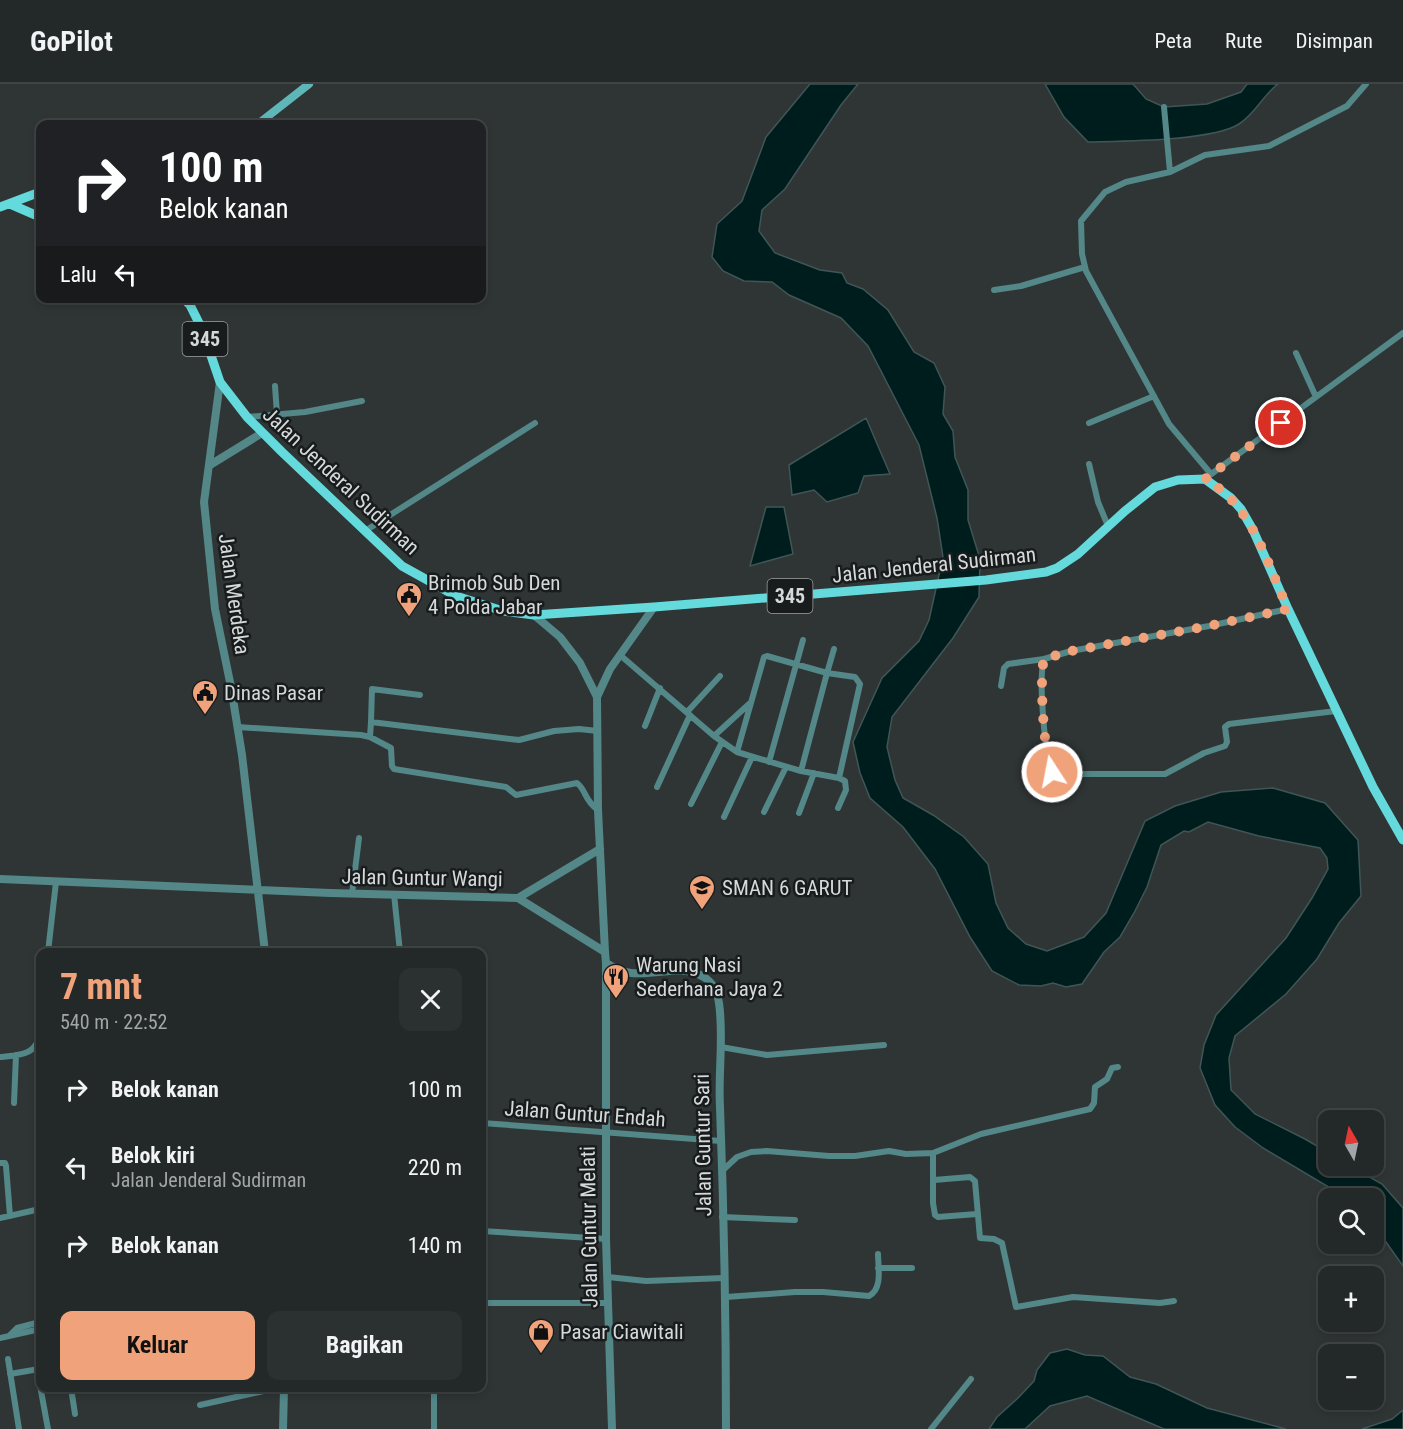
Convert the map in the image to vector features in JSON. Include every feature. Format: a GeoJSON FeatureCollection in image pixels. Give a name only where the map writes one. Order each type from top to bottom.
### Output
{"type":"FeatureCollection","features":[{"type":"Feature","properties":{"kind":"main road"},"geometry":{"type":"LineString","coordinates":[[263,120],[309,84]]}},
{"type":"Feature","properties":{"kind":"main road"},"geometry":{"type":"LineString","coordinates":[[0,207],[36,194]]}},
{"type":"Feature","properties":{"kind":"main road"},"geometry":{"type":"LineString","coordinates":[[10,204],[36,215]]}},
{"type":"Feature","properties":{"kind":"main road","name":"Jalan Jenderal Sudirman"},"geometry":{"type":"LineString","coordinates":[[187,303],[202,329],[220,382],[262,433],[402,566],[456,596],[503,611],[534,615],[654,607],[986,580],[1046,572],[1057,568],[1093,542],[1108,526],[1155,487],[1178,480],[1208,476]]}},
{"type":"Feature","properties":{"kind":"main road"},"geometry":{"type":"LineString","coordinates":[[1208,476],[1241,508],[1253,530],[1373,787],[1401,832]]}},
{"type":"Feature","properties":{"kind":"street"},"geometry":{"type":"LineString","coordinates":[[1366,84],[1347,106],[1269,146],[1205,155],[1170,172],[1118,185],[1105,192],[1081,221],[1081,245],[1085,267],[1169,424],[1208,476],[1403,333]]}},
{"type":"Feature","properties":{"kind":"street"},"geometry":{"type":"LineString","coordinates":[[1164,107],[1170,172]]}},
{"type":"Feature","properties":{"kind":"street"},"geometry":{"type":"LineString","coordinates":[[994,290],[1021,286],[1085,267]]}},
{"type":"Feature","properties":{"kind":"street"},"geometry":{"type":"LineString","coordinates":[[1296,353],[1316,397]]}},
{"type":"Feature","properties":{"kind":"street","name":"Jalan Merdeka"},"geometry":{"type":"LineString","coordinates":[[220,382],[204,502],[215,609],[238,727],[264,948]]}},
{"type":"Feature","properties":{"kind":"street"},"geometry":{"type":"LineString","coordinates":[[275,386],[277,414]]}},
{"type":"Feature","properties":{"kind":"street"},"geometry":{"type":"LineString","coordinates":[[1089,423],[1154,396]]}},
{"type":"Feature","properties":{"kind":"street"},"geometry":{"type":"LineString","coordinates":[[247,417],[305,412],[363,401]]}},
{"type":"Feature","properties":{"kind":"street"},"geometry":{"type":"LineString","coordinates":[[365,531],[535,423]]}},
{"type":"Feature","properties":{"kind":"street"},"geometry":{"type":"LineString","coordinates":[[210,465],[262,433]]}},
{"type":"Feature","properties":{"kind":"street"},"geometry":{"type":"LineString","coordinates":[[1089,464],[1098,502],[1108,526]]}},
{"type":"Feature","properties":{"kind":"street"},"geometry":{"type":"LineString","coordinates":[[606,963],[598,810],[597,697],[603,681],[654,607]]}},
{"type":"Feature","properties":{"kind":"street"},"geometry":{"type":"LineString","coordinates":[[1001,686],[1004,668],[1008,664],[1044,659],[1071,651],[1288,609]]}},
{"type":"Feature","properties":{"kind":"street"},"geometry":{"type":"LineString","coordinates":[[534,615],[560,637],[580,663],[597,697]]}},
{"type":"Feature","properties":{"kind":"street"},"geometry":{"type":"LineString","coordinates":[[769,762],[803,640]]}},
{"type":"Feature","properties":{"kind":"street"},"geometry":{"type":"LineString","coordinates":[[801,771],[834,649]]}},
{"type":"Feature","properties":{"kind":"street"},"geometry":{"type":"LineString","coordinates":[[620,655],[714,736],[736,752],[845,781],[846,787],[838,808]]}},
{"type":"Feature","properties":{"kind":"street"},"geometry":{"type":"LineString","coordinates":[[736,752],[764,657],[797,663],[827,673],[855,677],[860,684],[839,778]]}},
{"type":"Feature","properties":{"kind":"street"},"geometry":{"type":"LineString","coordinates":[[1044,659],[1042,671],[1044,720],[1049,763],[1053,773],[1165,774],[1204,753],[1225,746],[1227,742],[1225,727],[1229,724],[1336,711]]}},
{"type":"Feature","properties":{"kind":"street"},"geometry":{"type":"LineString","coordinates":[[657,787],[689,713],[720,676]]}},
{"type":"Feature","properties":{"kind":"street"},"geometry":{"type":"LineString","coordinates":[[645,726],[660,688]]}},
{"type":"Feature","properties":{"kind":"street"},"geometry":{"type":"LineString","coordinates":[[370,737],[372,689],[420,695]]}},
{"type":"Feature","properties":{"kind":"street"},"geometry":{"type":"LineString","coordinates":[[714,736],[749,704]]}},
{"type":"Feature","properties":{"kind":"street"},"geometry":{"type":"LineString","coordinates":[[372,722],[519,740],[554,731],[579,729],[598,731]]}},
{"type":"Feature","properties":{"kind":"street"},"geometry":{"type":"LineString","coordinates":[[238,727],[370,737],[391,748],[394,769],[506,787],[516,795],[577,783],[588,803],[598,810]]}},
{"type":"Feature","properties":{"kind":"street"},"geometry":{"type":"LineString","coordinates":[[691,804],[722,742]]}},
{"type":"Feature","properties":{"kind":"street"},"geometry":{"type":"LineString","coordinates":[[724,817],[752,757]]}},
{"type":"Feature","properties":{"kind":"street"},"geometry":{"type":"LineString","coordinates":[[764,812],[786,767]]}},
{"type":"Feature","properties":{"kind":"street"},"geometry":{"type":"LineString","coordinates":[[799,813],[814,773]]}},
{"type":"Feature","properties":{"kind":"street"},"geometry":{"type":"LineString","coordinates":[[352,894],[359,838]]}},
{"type":"Feature","properties":{"kind":"street","name":"Jalan Guntur Wangi"},"geometry":{"type":"LineString","coordinates":[[0,879],[352,894],[518,898],[600,849]]}},
{"type":"Feature","properties":{"kind":"street"},"geometry":{"type":"LineString","coordinates":[[48,948],[56,882]]}},
{"type":"Feature","properties":{"kind":"street"},"geometry":{"type":"LineString","coordinates":[[394,894],[400,948]]}},
{"type":"Feature","properties":{"kind":"street"},"geometry":{"type":"LineString","coordinates":[[518,898],[605,952]]}},
{"type":"Feature","properties":{"kind":"street","name":"Jalan Guntur Sari"},"geometry":{"type":"LineString","coordinates":[[606,963],[618,970],[630,973],[687,971],[699,974],[711,983],[717,994],[726,1297],[726,1429]]}},
{"type":"Feature","properties":{"kind":"street","name":"Jalan Guntur Melati"},"geometry":{"type":"LineString","coordinates":[[606,963],[606,1239],[612,1429]]}},
{"type":"Feature","properties":{"kind":"street"},"geometry":{"type":"LineString","coordinates":[[720,1047],[767,1055],[884,1045]]}},
{"type":"Feature","properties":{"kind":"street"},"geometry":{"type":"LineString","coordinates":[[0,1057],[16,1055],[36,1046]]}},
{"type":"Feature","properties":{"kind":"street"},"geometry":{"type":"LineString","coordinates":[[15,1103],[16,1055]]}},
{"type":"Feature","properties":{"kind":"street"},"geometry":{"type":"LineString","coordinates":[[722,1171],[737,1157],[751,1152],[767,1151],[829,1156],[855,1156],[889,1151],[906,1154],[933,1153],[981,1134],[1091,1109],[1094,1103],[1095,1086],[1107,1079],[1112,1068],[1118,1067]]}},
{"type":"Feature","properties":{"kind":"street","name":"Jalan Guntur Endah"},"geometry":{"type":"LineString","coordinates":[[486,1123],[721,1141]]}},
{"type":"Feature","properties":{"kind":"street"},"geometry":{"type":"LineString","coordinates":[[933,1153],[933,1207],[936,1216],[977,1214]]}},
{"type":"Feature","properties":{"kind":"street"},"geometry":{"type":"LineString","coordinates":[[0,1163],[5,1163],[6,1166],[10,1216]]}},
{"type":"Feature","properties":{"kind":"street"},"geometry":{"type":"LineString","coordinates":[[934,1180],[956,1177],[974,1179],[980,1238],[997,1240],[1002,1243],[1012,1296],[1017,1308],[1073,1297],[1160,1303],[1174,1301]]}},
{"type":"Feature","properties":{"kind":"street"},"geometry":{"type":"LineString","coordinates":[[0,1218],[36,1210]]}},
{"type":"Feature","properties":{"kind":"street"},"geometry":{"type":"LineString","coordinates":[[722,1217],[795,1220]]}},
{"type":"Feature","properties":{"kind":"street"},"geometry":{"type":"LineString","coordinates":[[486,1231],[606,1239]]}},
{"type":"Feature","properties":{"kind":"street"},"geometry":{"type":"LineString","coordinates":[[726,1297],[795,1292],[869,1296],[878,1287],[878,1254]]}},
{"type":"Feature","properties":{"kind":"street"},"geometry":{"type":"LineString","coordinates":[[878,1268],[912,1268]]}},
{"type":"Feature","properties":{"kind":"street"},"geometry":{"type":"LineString","coordinates":[[608,1277],[646,1281],[724,1278]]}},
{"type":"Feature","properties":{"kind":"street"},"geometry":{"type":"LineString","coordinates":[[486,1304],[608,1303]]}},
{"type":"Feature","properties":{"kind":"street"},"geometry":{"type":"LineString","coordinates":[[10,1335],[17,1328],[36,1323]]}},
{"type":"Feature","properties":{"kind":"street"},"geometry":{"type":"LineString","coordinates":[[0,1338],[36,1330]]}},
{"type":"Feature","properties":{"kind":"street"},"geometry":{"type":"LineString","coordinates":[[8,1359],[19,1429]]}},
{"type":"Feature","properties":{"kind":"street"},"geometry":{"type":"LineString","coordinates":[[10,1374],[36,1370]]}},
{"type":"Feature","properties":{"kind":"street"},"geometry":{"type":"LineString","coordinates":[[932,1429],[971,1379]]}},
{"type":"Feature","properties":{"kind":"street"},"geometry":{"type":"LineString","coordinates":[[42,1392],[48,1429]]}},
{"type":"Feature","properties":{"kind":"street"},"geometry":{"type":"LineString","coordinates":[[72,1392],[75,1414]]}},
{"type":"Feature","properties":{"kind":"street"},"geometry":{"type":"LineString","coordinates":[[200,1405],[259,1392]]}},
{"type":"Feature","properties":{"kind":"street"},"geometry":{"type":"LineString","coordinates":[[283,1429],[284,1392]]}},
{"type":"Feature","properties":{"kind":"street"},"geometry":{"type":"LineString","coordinates":[[434,1392],[434,1429]]}},
{"type":"Feature","properties":{"kind":"water"},"geometry":{"type":"Polygon","coordinates":[[[810,84],[858,84],[841,105],[785,189],[762,210],[759,231],[775,253],[820,270],[842,273],[847,283],[863,289],[888,310],[914,352],[934,363],[945,387],[943,414],[953,431],[955,457],[968,490],[968,520],[980,559],[979,597],[953,638],[892,717],[887,747],[895,780],[903,798],[933,815],[964,837],[988,864],[996,903],[1008,928],[1026,944],[1047,951],[1084,937],[1106,913],[1145,821],[1175,806],[1221,792],[1273,788],[1325,803],[1358,840],[1361,896],[1339,923],[1317,959],[1286,994],[1235,1036],[1229,1058],[1231,1090],[1255,1114],[1318,1147],[1318,1176],[1368,1176],[1382,1184],[1403,1208],[1403,1266],[1384,1239],[1384,1188],[1330,1188],[1263,1148],[1235,1127],[1215,1105],[1200,1068],[1204,1045],[1216,1015],[1286,938],[1328,869],[1327,858],[1320,848],[1259,836],[1208,822],[1189,832],[1184,831],[1161,845],[1147,887],[1134,913],[1120,937],[1104,952],[1082,984],[1066,987],[1053,983],[1041,986],[1019,985],[992,971],[970,937],[935,869],[903,827],[870,798],[860,773],[853,742],[882,678],[919,641],[929,620],[943,557],[937,518],[919,445],[868,346],[841,318],[789,295],[772,282],[744,281],[723,271],[712,257],[717,224],[742,201],[766,137],[810,84]]]}},
{"type":"Feature","properties":{"kind":"water"},"geometry":{"type":"Polygon","coordinates":[[[1045,84],[1133,84],[1146,99],[1164,107],[1207,104],[1241,92],[1247,84],[1278,84],[1245,120],[1226,130],[1166,139],[1088,142],[1064,117],[1045,84]]]}},
{"type":"Feature","properties":{"kind":"water"},"geometry":{"type":"Polygon","coordinates":[[[866,418],[890,474],[864,476],[858,493],[827,502],[814,490],[792,495],[789,465],[866,418]]]}},
{"type":"Feature","properties":{"kind":"water"},"geometry":{"type":"Polygon","coordinates":[[[766,507],[784,507],[793,554],[750,566],[766,507]]]}},
{"type":"Feature","properties":{"kind":"water"},"geometry":{"type":"Polygon","coordinates":[[[1067,1349],[1085,1355],[1103,1356],[1130,1377],[1156,1384],[1207,1408],[1286,1429],[1164,1429],[1087,1396],[1050,1406],[1025,1429],[989,1429],[997,1417],[1034,1381],[1037,1370],[1050,1353],[1067,1349]]]}},
{"type":"Feature","properties":{"kind":"water"},"geometry":{"type":"Polygon","coordinates":[[[1403,1410],[1403,1429],[1362,1429],[1392,1419],[1403,1410]]]}},
{"type":"Feature","properties":{"kind":"place","name":"Brimob Sub Den 4 Polda Jabar"},"geometry":{"type":"Point","coordinates":[409,618]}},
{"type":"Feature","properties":{"kind":"place","name":"Dinas Pasar"},"geometry":{"type":"Point","coordinates":[205,716]}},
{"type":"Feature","properties":{"kind":"place","name":"SMAN 6 GARUT"},"geometry":{"type":"Point","coordinates":[702,911]}},
{"type":"Feature","properties":{"kind":"place","name":"Warung Nasi Sederhana Jaya 2"},"geometry":{"type":"Point","coordinates":[616,1000]}},
{"type":"Feature","properties":{"kind":"place","name":"Pasar Ciawitali"},"geometry":{"type":"Point","coordinates":[541,1355]}},
{"type":"Feature","properties":{"kind":"route"},"geometry":{"type":"LineString","coordinates":[[1052,772],[1044,720],[1042,671],[1044,659],[1048,656],[1288,609],[1241,508],[1205,479],[1281,423]]}}]}
